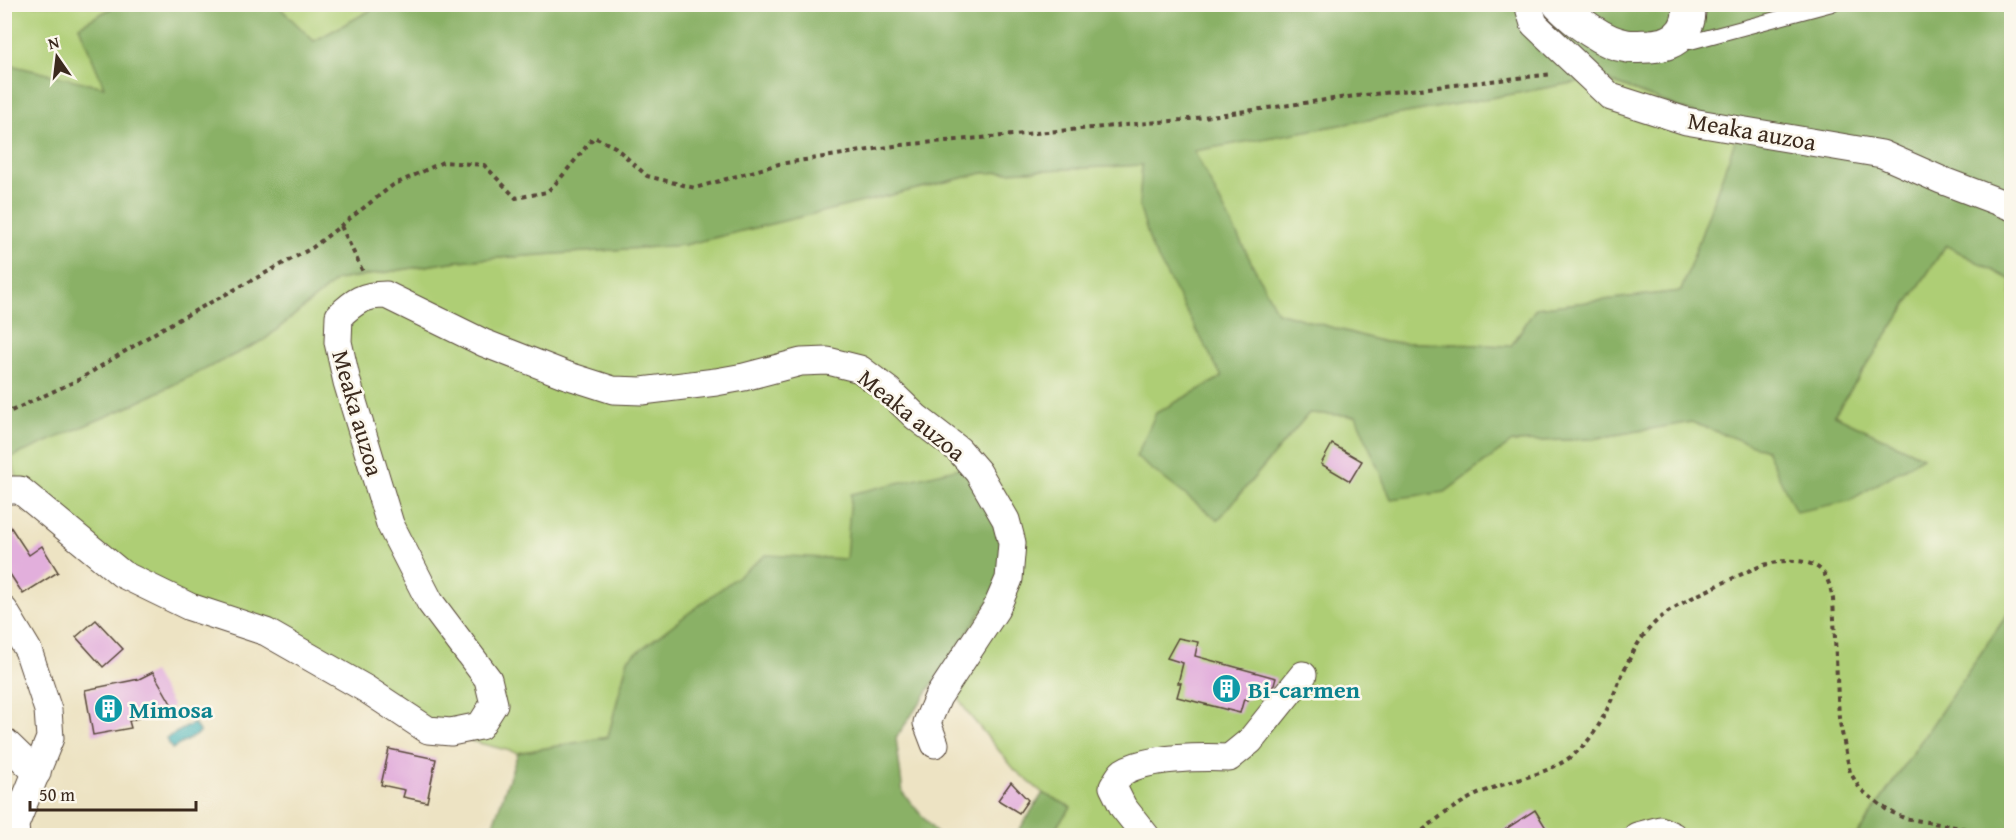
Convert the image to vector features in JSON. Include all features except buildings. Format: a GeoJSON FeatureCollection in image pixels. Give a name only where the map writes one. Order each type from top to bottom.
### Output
{"type":"FeatureCollection","features":[{"type":"Feature","properties":{"kind":"street","name":"Meaka auzoa"},"geometry":{"type":"LineString","coordinates":[[1528,4],[1534,24],[1611,97],[1686,121],[1882,154],[1941,180],[2012,207]]}},
{"type":"Feature","properties":{"kind":"street"},"geometry":{"type":"LineString","coordinates":[[1559,4],[1576,21],[1594,33],[1625,46],[1659,46],[1677,39],[1688,23],[1688,4]]}},
{"type":"Feature","properties":{"kind":"street","name":"Meaka auzoa"},"geometry":{"type":"LineString","coordinates":[[4,490],[20,490],[122,574],[190,607],[266,632],[366,689],[428,730],[451,732],[480,726],[494,704],[488,679],[430,602],[390,524],[347,382],[338,342],[339,316],[354,302],[369,295],[386,295],[484,343],[566,375],[614,390],[642,391],[716,382],[801,362],[828,361],[860,369],[959,450],[978,472],[1006,520],[1012,543],[1009,579],[996,609],[938,697],[927,723],[935,744]]}},
{"type":"Feature","properties":{"kind":"street"},"geometry":{"type":"LineString","coordinates":[[4,610],[28,650],[48,710],[50,738],[15,825],[16,836]]}},
{"type":"Feature","properties":{"kind":"street"},"geometry":{"type":"LineString","coordinates":[[1146,836],[1123,807],[1113,787],[1122,773],[1141,766],[1189,757],[1229,758],[1250,741],[1303,675]]}},
{"type":"Feature","properties":{"kind":"street"},"geometry":{"type":"LineString","coordinates":[[4,741],[37,773]]}},
{"type":"Feature","properties":{"kind":"street"},"geometry":{"type":"LineString","coordinates":[[1637,836],[1660,830],[1672,836]]}},
{"type":"Feature","properties":{"kind":"lane"},"geometry":{"type":"LineString","coordinates":[[1677,39],[1690,42],[1832,4]]}},
{"type":"Feature","properties":{"kind":"path"},"geometry":{"type":"LineString","coordinates":[[4,416],[80,379],[163,328],[312,248],[393,185],[443,162],[484,165],[516,198],[547,192],[594,137],[615,147],[647,176],[695,188],[778,164],[901,145],[1182,120],[1347,97],[1583,70]]}},
{"type":"Feature","properties":{"kind":"path"},"geometry":{"type":"LineString","coordinates":[[341,226],[361,267],[369,295]]}},
{"type":"Feature","properties":{"kind":"path"},"geometry":{"type":"LineString","coordinates":[[1416,836],[1437,818],[1483,792],[1552,768],[1569,758],[1589,740],[1606,711],[1632,654],[1650,627],[1682,603],[1761,565],[1784,560],[1802,562],[1819,568],[1829,580],[1833,599],[1839,718],[1850,772],[1860,789],[1887,810],[1904,818],[2007,836]]}},
{"type":"Feature","properties":{"kind":"green space"},"geometry":{"type":"Polygon","coordinates":[[[382,4],[314,42],[277,5],[382,4]]]}},
{"type":"Feature","properties":{"kind":"green space"},"geometry":{"type":"Polygon","coordinates":[[[382,4],[2011,5],[2011,280],[1946,245],[1834,415],[1923,457],[1849,501],[1796,512],[1766,450],[1691,422],[1591,439],[1512,442],[1445,492],[1391,499],[1356,416],[1309,413],[1218,520],[1136,457],[1156,413],[1222,377],[1152,248],[1139,206],[1142,165],[983,173],[684,245],[457,261],[337,280],[264,340],[128,407],[5,460],[5,69],[14,66],[104,87],[79,26],[117,5],[277,5],[314,41],[382,4]],[[1601,78],[1194,151],[1277,312],[1384,342],[1511,346],[1536,308],[1681,291],[1739,130],[1601,78]]]}},
{"type":"Feature","properties":{"kind":"green space"},"geometry":{"type":"Polygon","coordinates":[[[5,5],[117,5],[79,26],[105,88],[14,66],[5,69],[5,5]]]}},
{"type":"Feature","properties":{"kind":"green space"},"geometry":{"type":"Polygon","coordinates":[[[1601,78],[1739,131],[1681,291],[1537,308],[1511,346],[1384,342],[1276,312],[1194,151],[1601,78]]]}},
{"type":"Feature","properties":{"kind":"green space"},"geometry":{"type":"Polygon","coordinates":[[[1142,165],[1139,206],[1222,377],[1156,413],[1218,520],[1309,413],[1356,416],[1445,492],[1512,442],[1591,439],[1692,422],[1766,450],[1923,457],[1834,415],[1946,245],[2011,280],[2011,609],[1857,835],[1050,835],[1071,807],[1043,793],[1015,770],[967,712],[952,686],[846,559],[766,556],[628,659],[608,737],[518,753],[428,730],[266,632],[122,574],[20,490],[11,457],[128,407],[264,340],[337,280],[457,261],[684,245],[983,173],[1142,165]]]}},
{"type":"Feature","properties":{"kind":"green space"},"geometry":{"type":"Polygon","coordinates":[[[964,467],[975,479],[1005,550],[999,586],[896,738],[903,793],[938,835],[489,836],[518,753],[608,737],[628,659],[766,555],[846,559],[851,494],[964,467]]]}},
{"type":"Feature","properties":{"kind":"green space"},"geometry":{"type":"Polygon","coordinates":[[[2011,609],[2011,835],[1857,835],[2011,609]]]}},
{"type":"Feature","properties":{"kind":"green space"},"geometry":{"type":"Polygon","coordinates":[[[1043,793],[1071,807],[1050,835],[1016,835],[1043,793]]]}},
{"type":"Feature","properties":{"kind":"water"},"geometry":{"type":"Polygon","coordinates":[[[194,723],[200,733],[172,749],[166,738],[194,723]]]}},
{"type":"Feature","properties":{"kind":"place","name":"Bi-carmen"},"geometry":{"type":"Point","coordinates":[1227,689]}},
{"type":"Feature","properties":{"kind":"place","name":"Mimosa"},"geometry":{"type":"Point","coordinates":[108,709]}}]}
